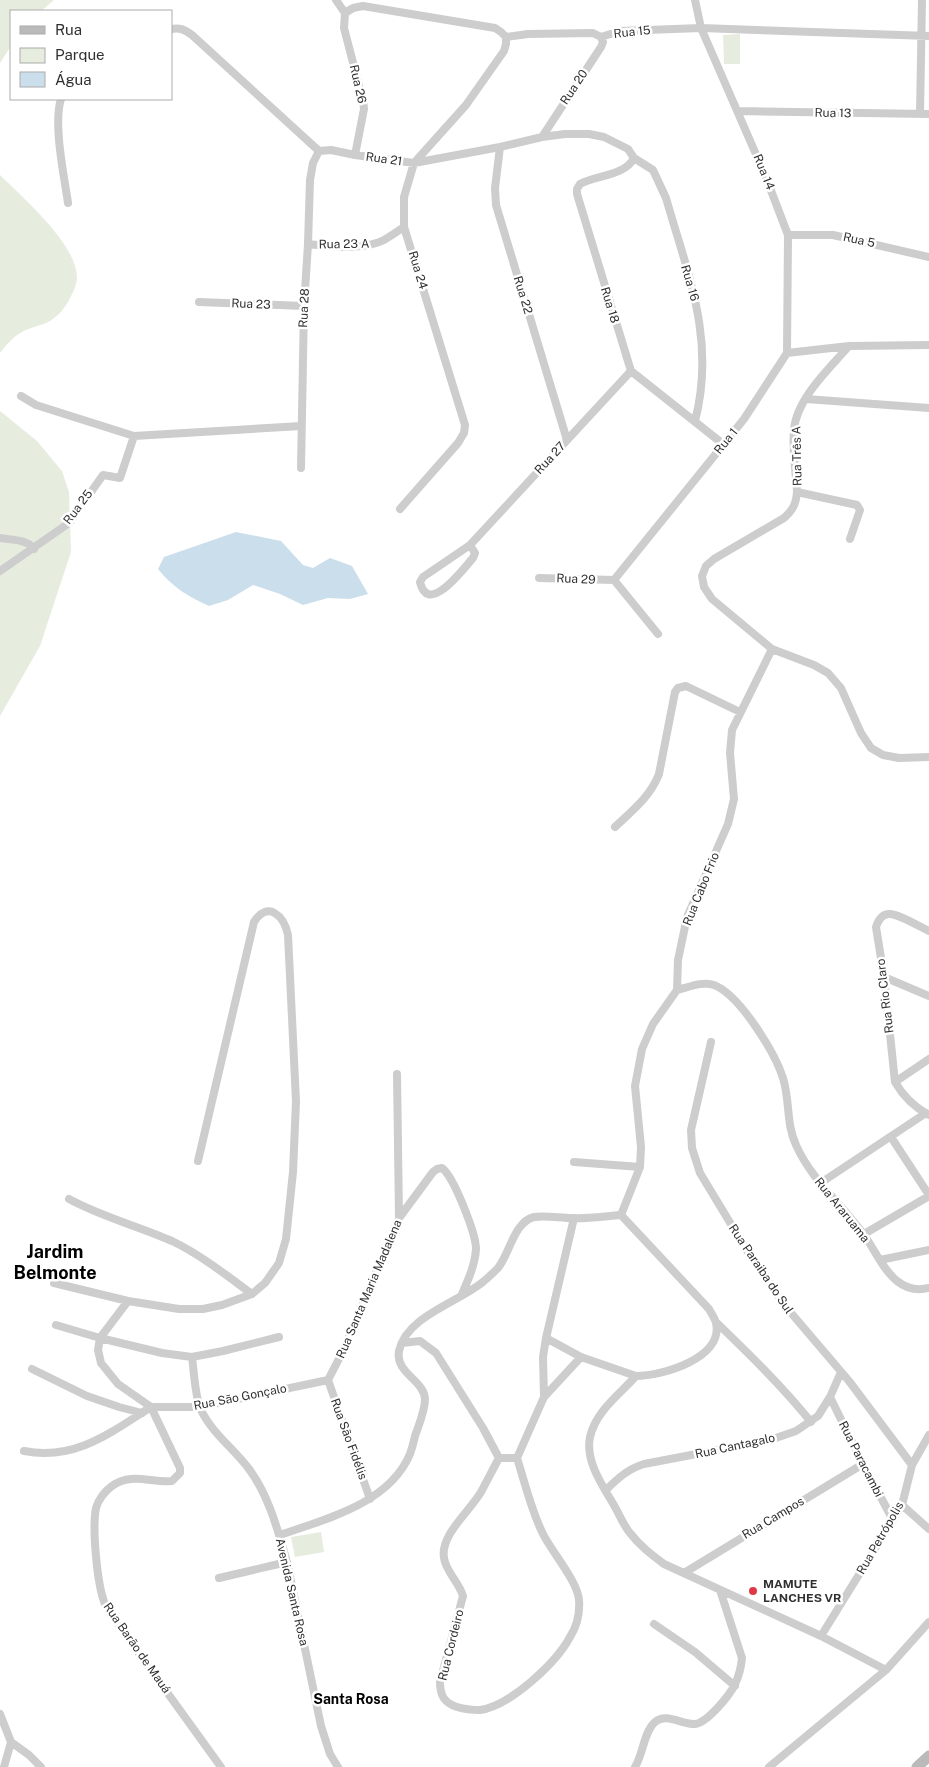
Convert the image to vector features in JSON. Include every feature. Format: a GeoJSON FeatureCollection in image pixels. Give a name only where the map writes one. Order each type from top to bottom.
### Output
{"type":"FeatureCollection","features":[{"type":"Feature","properties":{"kind":"main road"},"geometry":{"type":"LineString","coordinates":[[917,1767],[929,1756]]}},
{"type":"Feature","properties":{"kind":"street"},"geometry":{"type":"LineString","coordinates":[[336,0],[345,14],[353,8],[363,6],[495,28],[506,37]]}},
{"type":"Feature","properties":{"kind":"street","name":"Rua 14"},"geometry":{"type":"LineString","coordinates":[[695,0],[701,28],[765,174],[788,235],[787,353]]}},
{"type":"Feature","properties":{"kind":"street"},"geometry":{"type":"LineString","coordinates":[[920,114],[925,36],[922,0]]}},
{"type":"Feature","properties":{"kind":"street","name":"Rua 26"},"geometry":{"type":"LineString","coordinates":[[345,14],[344,28],[364,109],[355,155]]}},
{"type":"Feature","properties":{"kind":"street","name":"Rua 15"},"geometry":{"type":"LineString","coordinates":[[506,37],[528,34],[593,33],[601,37],[620,31],[701,28],[925,36]]}},
{"type":"Feature","properties":{"kind":"street"},"geometry":{"type":"LineString","coordinates":[[172,29],[186,30],[320,151]]}},
{"type":"Feature","properties":{"kind":"street","name":"Rua 24"},"geometry":{"type":"LineString","coordinates":[[400,509],[458,443],[464,433],[465,425],[404,227],[404,197],[414,163],[466,105],[504,51],[506,37]]}},
{"type":"Feature","properties":{"kind":"street","name":"Rua 20"},"geometry":{"type":"LineString","coordinates":[[542,137],[601,47],[603,42],[601,37]]}},
{"type":"Feature","properties":{"kind":"street"},"geometry":{"type":"LineString","coordinates":[[61,100],[58,107],[58,124],[68,203]]}},
{"type":"Feature","properties":{"kind":"street","name":"Rua 13"},"geometry":{"type":"LineString","coordinates":[[738,111],[929,114]]}},
{"type":"Feature","properties":{"kind":"street","name":"Rua 21"},"geometry":{"type":"LineString","coordinates":[[320,151],[331,150],[414,163],[542,137],[565,134],[589,134],[604,137],[628,149],[634,158]]}},
{"type":"Feature","properties":{"kind":"street","name":"Rua 22"},"geometry":{"type":"LineString","coordinates":[[500,147],[495,188],[496,205],[567,440]]}},
{"type":"Feature","properties":{"kind":"street","name":"Rua 28"},"geometry":{"type":"LineString","coordinates":[[302,468],[304,306],[310,180],[313,163],[320,151]]}},
{"type":"Feature","properties":{"kind":"street","name":"Rua 18"},"geometry":{"type":"LineString","coordinates":[[631,371],[577,189],[585,181],[623,169],[634,158]]}},
{"type":"Feature","properties":{"kind":"street","name":"Rua 16"},"geometry":{"type":"LineString","coordinates":[[634,158],[653,170],[660,182],[699,315],[704,359],[701,399],[695,422]]}},
{"type":"Feature","properties":{"kind":"street","name":"Rua 23 A"},"geometry":{"type":"LineString","coordinates":[[308,244],[371,245],[384,240],[404,227]]}},
{"type":"Feature","properties":{"kind":"street","name":"Rua 5"},"geometry":{"type":"LineString","coordinates":[[788,235],[833,235],[929,257]]}},
{"type":"Feature","properties":{"kind":"street","name":"Rua 23"},"geometry":{"type":"LineString","coordinates":[[199,302],[304,306]]}},
{"type":"Feature","properties":{"kind":"street"},"geometry":{"type":"LineString","coordinates":[[787,353],[849,346],[929,345]]}},
{"type":"Feature","properties":{"kind":"street","name":"Rua Três A"},"geometry":{"type":"LineString","coordinates":[[772,649],[712,598],[704,587],[702,576],[706,566],[714,559],[784,518],[792,510],[797,492],[794,428],[798,412],[815,386],[849,346]]}},
{"type":"Feature","properties":{"kind":"street","name":"Rua 1"},"geometry":{"type":"LineString","coordinates":[[614,580],[744,419],[787,353]]}},
{"type":"Feature","properties":{"kind":"street"},"geometry":{"type":"LineString","coordinates":[[631,371],[723,444]]}},
{"type":"Feature","properties":{"kind":"street","name":"Rua 27"},"geometry":{"type":"LineString","coordinates":[[470,545],[475,553],[473,558],[449,585],[433,595],[426,594],[420,582],[423,577],[470,545],[631,371]]}},
{"type":"Feature","properties":{"kind":"street"},"geometry":{"type":"LineString","coordinates":[[21,396],[36,405],[134,436],[302,426]]}},
{"type":"Feature","properties":{"kind":"street"},"geometry":{"type":"LineString","coordinates":[[806,399],[929,408]]}},
{"type":"Feature","properties":{"kind":"street","name":"Rua 25"},"geometry":{"type":"LineString","coordinates":[[0,571],[69,523],[103,475],[120,478],[134,436]]}},
{"type":"Feature","properties":{"kind":"street"},"geometry":{"type":"LineString","coordinates":[[797,492],[857,505],[860,510],[850,539]]}},
{"type":"Feature","properties":{"kind":"street"},"geometry":{"type":"LineString","coordinates":[[0,538],[28,543],[34,549]]}},
{"type":"Feature","properties":{"kind":"street","name":"Rua 29"},"geometry":{"type":"LineString","coordinates":[[539,578],[614,580]]}},
{"type":"Feature","properties":{"kind":"street"},"geometry":{"type":"LineString","coordinates":[[614,580],[658,634]]}},
{"type":"Feature","properties":{"kind":"street"},"geometry":{"type":"LineString","coordinates":[[772,649],[814,665],[828,673],[841,688],[861,733],[871,748],[883,755],[899,758],[929,757]]}},
{"type":"Feature","properties":{"kind":"street","name":"Rua Cabo Frio"},"geometry":{"type":"LineString","coordinates":[[677,990],[678,960],[687,917],[728,824],[734,799],[730,752],[732,730],[772,649]]}},
{"type":"Feature","properties":{"kind":"street"},"geometry":{"type":"LineString","coordinates":[[615,827],[646,798],[654,786],[659,774],[675,692],[678,688],[686,686],[740,712]]}},
{"type":"Feature","properties":{"kind":"street"},"geometry":{"type":"LineString","coordinates":[[54,1283],[128,1301],[179,1309],[203,1309],[222,1305],[252,1294],[265,1283],[279,1263],[286,1239],[293,1172],[296,1101],[288,935],[286,925],[280,917],[272,912],[266,911],[258,915],[254,922],[198,1162]]}},
{"type":"Feature","properties":{"kind":"street","name":"Rua Rio Claro"},"geometry":{"type":"LineString","coordinates":[[895,1082],[884,977],[876,927],[878,920],[883,915],[890,913],[929,930]]}},
{"type":"Feature","properties":{"kind":"street"},"geometry":{"type":"LineString","coordinates":[[884,977],[929,996]]}},
{"type":"Feature","properties":{"kind":"street","name":"Rua Araruama"},"geometry":{"type":"LineString","coordinates":[[677,990],[702,984],[714,985],[726,992],[762,1034],[783,1077],[789,1122],[796,1145],[819,1184],[864,1234],[895,1280],[908,1288],[922,1290],[929,1288]]}},
{"type":"Feature","properties":{"kind":"street"},"geometry":{"type":"LineString","coordinates":[[621,1216],[640,1167],[641,1147],[635,1086],[642,1049],[653,1024],[677,990]]}},
{"type":"Feature","properties":{"kind":"street","name":"Rua Paraiba do Sul"},"geometry":{"type":"LineString","coordinates":[[711,1042],[691,1130],[692,1148],[700,1173],[749,1254],[780,1300],[859,1393],[912,1465]]}},
{"type":"Feature","properties":{"kind":"street"},"geometry":{"type":"LineString","coordinates":[[819,1184],[928,1114],[914,1105],[902,1093],[895,1082],[929,1060]]}},
{"type":"Feature","properties":{"kind":"street"},"geometry":{"type":"LineString","coordinates":[[397,1074],[399,1218]]}},
{"type":"Feature","properties":{"kind":"street"},"geometry":{"type":"LineString","coordinates":[[864,1234],[929,1196],[891,1137]]}},
{"type":"Feature","properties":{"kind":"street"},"geometry":{"type":"LineString","coordinates":[[574,1162],[640,1167]]}},
{"type":"Feature","properties":{"kind":"street","name":"Rua Santa Maria Madalena"},"geometry":{"type":"LineString","coordinates":[[328,1380],[343,1351],[399,1218],[437,1168],[442,1168],[447,1172],[471,1226],[476,1248],[472,1268],[462,1294]]}},
{"type":"Feature","properties":{"kind":"street"},"geometry":{"type":"LineString","coordinates":[[69,1199],[92,1211],[173,1242],[220,1269],[252,1294]]}},
{"type":"Feature","properties":{"kind":"street"},"geometry":{"type":"LineString","coordinates":[[280,1535],[354,1508],[370,1499],[401,1470],[410,1454],[424,1408],[425,1397],[421,1388],[401,1366],[399,1351],[402,1343],[409,1332],[420,1321],[483,1282],[498,1268],[524,1222],[535,1217],[621,1216],[709,1309],[716,1322],[794,1400],[811,1422]]}},
{"type":"Feature","properties":{"kind":"street"},"geometry":{"type":"LineString","coordinates":[[544,1398],[546,1338],[574,1218]]}},
{"type":"Feature","properties":{"kind":"street"},"geometry":{"type":"LineString","coordinates":[[880,1260],[929,1250]]}},
{"type":"Feature","properties":{"kind":"street"},"geometry":{"type":"LineString","coordinates":[[24,1451],[48,1454],[82,1448],[102,1438],[151,1407],[118,1384],[101,1363],[98,1350],[100,1338],[128,1301]]}},
{"type":"Feature","properties":{"kind":"street"},"geometry":{"type":"LineString","coordinates":[[546,1338],[581,1357],[636,1376],[651,1376],[672,1369],[703,1354],[712,1346],[716,1335],[716,1322]]}},
{"type":"Feature","properties":{"kind":"street"},"geometry":{"type":"LineString","coordinates":[[56,1325],[162,1353],[192,1356],[223,1351],[279,1337]]}},
{"type":"Feature","properties":{"kind":"street"},"geometry":{"type":"LineString","coordinates":[[402,1343],[420,1341],[436,1353],[483,1428],[499,1458],[517,1458],[544,1398],[581,1357]]}},
{"type":"Feature","properties":{"kind":"street"},"geometry":{"type":"LineString","coordinates":[[192,1356],[200,1407]]}},
{"type":"Feature","properties":{"kind":"street"},"geometry":{"type":"LineString","coordinates":[[32,1369],[87,1396],[119,1408],[142,1413]]}},
{"type":"Feature","properties":{"kind":"street","name":"Rua Cantagalo"},"geometry":{"type":"LineString","coordinates":[[606,1490],[622,1475],[644,1464],[770,1440],[796,1431],[818,1416],[830,1397],[841,1372]]}},
{"type":"Feature","properties":{"kind":"street"},"geometry":{"type":"LineString","coordinates":[[636,1376],[607,1406],[596,1421],[590,1436],[589,1451],[595,1471],[630,1532],[646,1550],[664,1564],[821,1636],[886,1670]]}},
{"type":"Feature","properties":{"kind":"street","name":"Rua São Gonçalo"},"geometry":{"type":"LineString","coordinates":[[151,1407],[200,1407],[328,1380]]}},
{"type":"Feature","properties":{"kind":"street","name":"Rua São Fidélis"},"geometry":{"type":"LineString","coordinates":[[328,1380],[370,1499]]}},
{"type":"Feature","properties":{"kind":"street","name":"Rua Paracambi"},"geometry":{"type":"LineString","coordinates":[[830,1397],[893,1520]]}},
{"type":"Feature","properties":{"kind":"street","name":"Rua Barão de Mauá"},"geometry":{"type":"LineString","coordinates":[[151,1407],[180,1468],[180,1474],[172,1481],[139,1478],[125,1480],[112,1486],[103,1495],[96,1507],[95,1526],[98,1582],[105,1605],[221,1767]]}},
{"type":"Feature","properties":{"kind":"street","name":"Avenida Santa Rosa"},"geometry":{"type":"LineString","coordinates":[[200,1407],[206,1419],[235,1452],[259,1484],[280,1535],[321,1726],[330,1754],[338,1767]]}},
{"type":"Feature","properties":{"kind":"street","name":"Rua Petrópolis"},"geometry":{"type":"LineString","coordinates":[[821,1636],[902,1505],[912,1465],[929,1435]]}},
{"type":"Feature","properties":{"kind":"street","name":"Rua Cordeiro"},"geometry":{"type":"LineString","coordinates":[[499,1458],[480,1493],[446,1539],[444,1548],[444,1559],[463,1596],[440,1682],[440,1693],[445,1701],[452,1705],[469,1709],[480,1710],[496,1705],[529,1684],[550,1664],[570,1637],[579,1616],[579,1598],[573,1582],[552,1552],[542,1531],[517,1458]]}},
{"type":"Feature","properties":{"kind":"street","name":"Rua Campos"},"geometry":{"type":"LineString","coordinates":[[684,1573],[863,1464]]}},
{"type":"Feature","properties":{"kind":"street"},"geometry":{"type":"LineString","coordinates":[[902,1505],[929,1529]]}},
{"type":"Feature","properties":{"kind":"street"},"geometry":{"type":"LineString","coordinates":[[219,1578],[287,1562]]}},
{"type":"Feature","properties":{"kind":"street"},"geometry":{"type":"LineString","coordinates":[[634,1767],[642,1752],[649,1729],[660,1718],[668,1718],[686,1724],[698,1724],[708,1719],[734,1686],[741,1669],[742,1658],[720,1590]]}},
{"type":"Feature","properties":{"kind":"street"},"geometry":{"type":"LineString","coordinates":[[769,1767],[886,1670],[929,1622]]}},
{"type":"Feature","properties":{"kind":"street"},"geometry":{"type":"LineString","coordinates":[[654,1624],[695,1652],[734,1686]]}},
{"type":"Feature","properties":{"kind":"street"},"geometry":{"type":"LineString","coordinates":[[0,1714],[11,1742],[29,1754],[41,1767]]}},
{"type":"Feature","properties":{"kind":"street"},"geometry":{"type":"LineString","coordinates":[[4,1767],[11,1742]]}},
{"type":"Feature","properties":{"kind":"green space"},"geometry":{"type":"Polygon","coordinates":[[[0,0],[54,0],[42,10],[10,10],[10,48],[0,63],[0,0]]]}},
{"type":"Feature","properties":{"kind":"green space"},"geometry":{"type":"Polygon","coordinates":[[[740,34],[740,64],[724,64],[723,35],[740,34]]]}},
{"type":"Feature","properties":{"kind":"green space"},"geometry":{"type":"Polygon","coordinates":[[[0,175],[34,208],[58,236],[68,250],[74,264],[77,280],[71,296],[58,315],[47,323],[19,334],[0,353],[0,175]]]}},
{"type":"Feature","properties":{"kind":"green space"},"geometry":{"type":"Polygon","coordinates":[[[0,411],[37,441],[62,471],[69,492],[71,552],[40,646],[0,716],[0,411]]]}},
{"type":"Feature","properties":{"kind":"green space"},"geometry":{"type":"Polygon","coordinates":[[[321,1532],[324,1552],[295,1557],[291,1537],[321,1532]]]}},
{"type":"Feature","properties":{"kind":"water"},"geometry":{"type":"Polygon","coordinates":[[[236,532],[281,541],[303,565],[313,568],[330,558],[352,566],[368,594],[350,599],[328,598],[303,605],[280,594],[253,585],[228,600],[209,606],[181,591],[158,569],[164,557],[236,532]]]}},
{"type":"Feature","properties":{"kind":"place","name":"MAMUTE LANCHES VR"},"geometry":{"type":"Point","coordinates":[753,1591]}},
{"type":"Feature","properties":{"kind":"district","name":"Jardim Belmonte"},"geometry":{"type":"Point","coordinates":[55,1262]}},
{"type":"Feature","properties":{"kind":"district","name":"Santa Rosa"},"geometry":{"type":"Point","coordinates":[351,1699]}}]}
